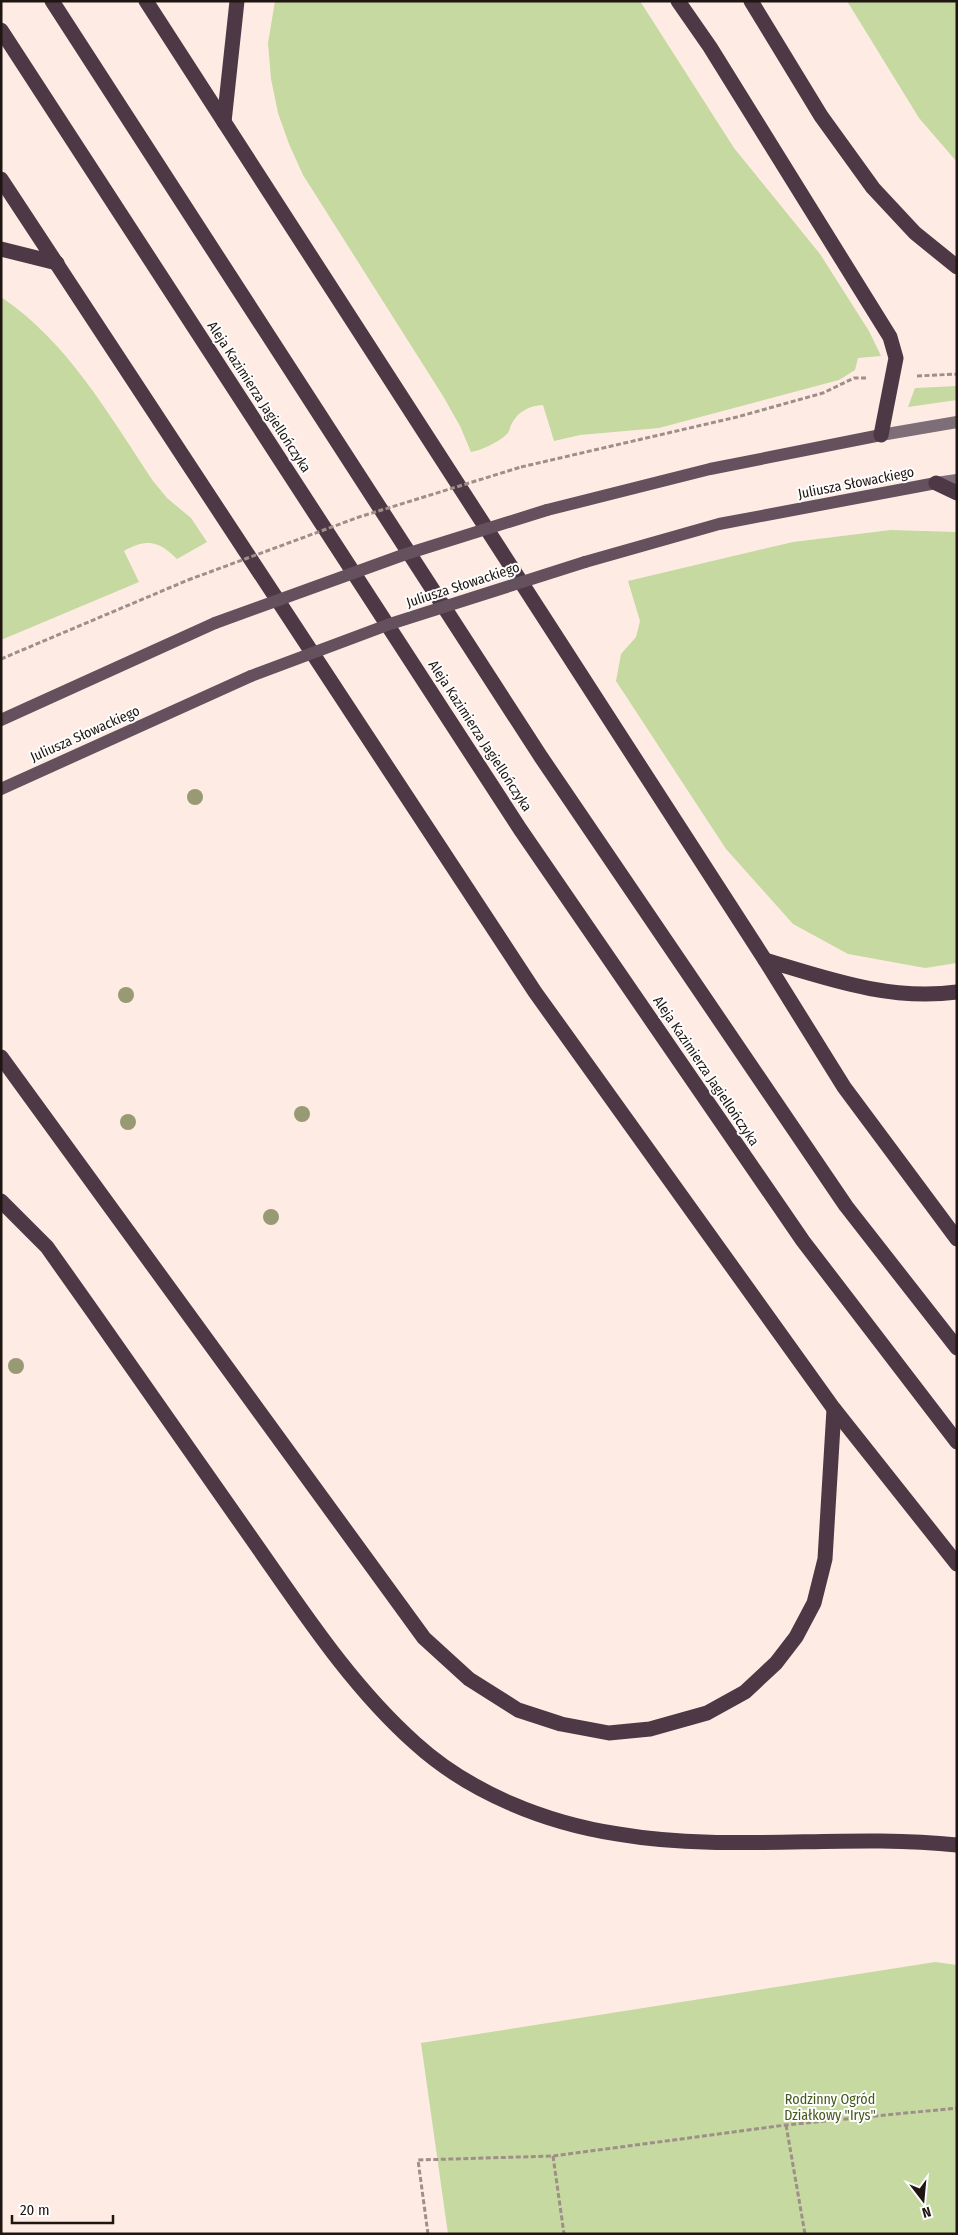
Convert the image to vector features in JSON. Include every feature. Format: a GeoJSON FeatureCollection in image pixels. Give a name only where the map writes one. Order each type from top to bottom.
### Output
{"type":"FeatureCollection","features":[{"type":"Feature","properties":{"kind":"highway"},"geometry":{"type":"LineString","coordinates":[[52,1],[541,757],[846,1206],[957,1348]]}},
{"type":"Feature","properties":{"kind":"highway"},"geometry":{"type":"LineString","coordinates":[[146,1],[765,960],[844,1088],[957,1238]]}},
{"type":"Feature","properties":{"kind":"highway"},"geometry":{"type":"LineString","coordinates":[[224,122],[236,1]]}},
{"type":"Feature","properties":{"kind":"highway"},"geometry":{"type":"LineString","coordinates":[[678,1],[710,47],[890,337],[896,358],[881,435]]}},
{"type":"Feature","properties":{"kind":"highway"},"geometry":{"type":"LineString","coordinates":[[751,1],[822,116],[873,188],[914,233],[957,267]]}},
{"type":"Feature","properties":{"kind":"highway","name":"Aleja Kazimierza Jagiellończyka"},"geometry":{"type":"LineString","coordinates":[[1,30],[520,829],[803,1241],[957,1442]]}},
{"type":"Feature","properties":{"kind":"highway"},"geometry":{"type":"LineString","coordinates":[[1,179],[535,992],[834,1408],[957,1564]]}},
{"type":"Feature","properties":{"kind":"highway"},"geometry":{"type":"LineString","coordinates":[[1,248],[57,263]]}},
{"type":"Feature","properties":{"kind":"highway"},"geometry":{"type":"LineString","coordinates":[[936,482],[957,494]]}},
{"type":"Feature","properties":{"kind":"highway"},"geometry":{"type":"LineString","coordinates":[[765,960],[856,988],[930,995],[957,992]]}},
{"type":"Feature","properties":{"kind":"highway"},"geometry":{"type":"LineString","coordinates":[[1,1056],[424,1638],[468,1679],[518,1710],[561,1724],[609,1732],[650,1729],[707,1713],[745,1692],[776,1663],[796,1637],[814,1603],[825,1559],[834,1408]]}},
{"type":"Feature","properties":{"kind":"highway"},"geometry":{"type":"LineString","coordinates":[[1,1201],[48,1247],[321,1636],[370,1700],[416,1745],[462,1777],[509,1803],[546,1817],[619,1834],[687,1841],[914,1840],[957,1845]]}},
{"type":"Feature","properties":{"kind":"main road"},"geometry":{"type":"LineString","coordinates":[[1,720],[215,623],[403,555],[547,510],[710,468],[957,422]]}},
{"type":"Feature","properties":{"kind":"main road","name":"Juliusza Słowackiego"},"geometry":{"type":"LineString","coordinates":[[1,788],[251,676],[390,624],[585,562],[719,524],[936,482],[957,480]]}},
{"type":"Feature","properties":{"kind":"path"},"geometry":{"type":"LineString","coordinates":[[1,659],[188,580],[359,517],[521,467],[738,417],[824,393],[854,378],[869,377]]}},
{"type":"Feature","properties":{"kind":"path"},"geometry":{"type":"LineString","coordinates":[[428,2234],[418,2160],[553,2156],[786,2125],[957,2108]]}},
{"type":"Feature","properties":{"kind":"path"},"geometry":{"type":"LineString","coordinates":[[786,2125],[805,2234]]}},
{"type":"Feature","properties":{"kind":"path"},"geometry":{"type":"LineString","coordinates":[[553,2156],[564,2234]]}},
{"type":"Feature","properties":{"kind":"green space"},"geometry":{"type":"Polygon","coordinates":[[[275,1],[640,1],[734,148],[820,254],[869,331],[881,356],[858,358],[855,370],[839,380],[659,428],[580,435],[554,441],[543,405],[533,407],[524,410],[517,416],[508,433],[502,438],[489,446],[471,452],[460,426],[443,396],[303,175],[289,144],[278,113],[271,79],[268,43],[275,1]]]}},
{"type":"Feature","properties":{"kind":"green space"},"geometry":{"type":"Polygon","coordinates":[[[847,1],[957,1],[957,162],[919,118],[847,1]]]}},
{"type":"Feature","properties":{"kind":"green space"},"geometry":{"type":"Polygon","coordinates":[[[1,297],[47,335],[67,358],[86,381],[153,481],[167,498],[191,518],[207,542],[177,559],[164,548],[152,543],[139,544],[132,547],[124,551],[139,582],[1,640],[1,297]]]}},
{"type":"Feature","properties":{"kind":"green space"},"geometry":{"type":"Polygon","coordinates":[[[957,386],[957,400],[908,407],[915,388],[957,386]]]}},
{"type":"Feature","properties":{"kind":"green space"},"geometry":{"type":"Polygon","coordinates":[[[891,530],[957,532],[957,963],[925,968],[848,954],[793,924],[726,849],[616,681],[621,654],[636,637],[640,621],[628,581],[793,542],[891,530]]]}},
{"type":"Feature","properties":{"kind":"green space","name":"Rodzinny Ogród Działkowy \"Irys\""},"geometry":{"type":"Polygon","coordinates":[[[935,1962],[957,1965],[957,2234],[448,2234],[421,2043],[935,1962]]]}}]}
